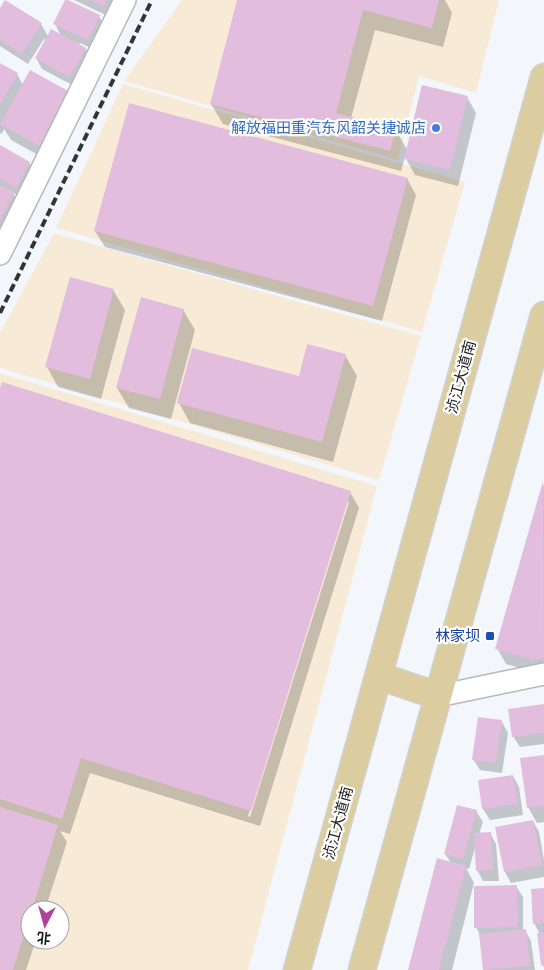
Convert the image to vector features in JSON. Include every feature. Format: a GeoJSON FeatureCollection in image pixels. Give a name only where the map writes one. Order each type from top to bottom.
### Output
{"type":"FeatureCollection","features":[{"type":"Feature","properties":{"kind":"main road","name":"浈江大道南"},"geometry":{"type":"LineString","coordinates":[[298,970],[544,77]]}},
{"type":"Feature","properties":{"kind":"main road"},"geometry":{"type":"LineString","coordinates":[[362,970],[544,315]]}},
{"type":"Feature","properties":{"kind":"main road"},"geometry":{"type":"LineString","coordinates":[[379,676],[438,696]]}},
{"type":"Feature","properties":{"kind":"street"},"geometry":{"type":"LineString","coordinates":[[0,254],[125,0]]}},
{"type":"Feature","properties":{"kind":"street"},"geometry":{"type":"LineString","coordinates":[[438,696],[544,674]]}},
{"type":"Feature","properties":{"kind":"shaded area"},"geometry":{"type":"Polygon","coordinates":[[[182,0],[499,0],[476,93],[419,76],[398,160],[124,81],[182,0]]]}},
{"type":"Feature","properties":{"kind":"shaded area"},"geometry":{"type":"Polygon","coordinates":[[[123,84],[465,182],[422,332],[56,228],[123,84]]]}},
{"type":"Feature","properties":{"kind":"shaded area"},"geometry":{"type":"Polygon","coordinates":[[[54,233],[421,336],[379,480],[0,368],[0,333],[54,233]]]}},
{"type":"Feature","properties":{"kind":"shaded area"},"geometry":{"type":"Polygon","coordinates":[[[0,373],[377,486],[248,970],[0,970],[0,373]]]}},
{"type":"Feature","properties":{"kind":"building"},"geometry":{"type":"Polygon","coordinates":[[[5,0],[42,23],[22,54],[0,40],[0,8],[5,0]]]}},
{"type":"Feature","properties":{"kind":"building"},"geometry":{"type":"Polygon","coordinates":[[[65,0],[100,15],[88,40],[53,24],[65,0]]]}},
{"type":"Feature","properties":{"kind":"building"},"geometry":{"type":"Polygon","coordinates":[[[90,0],[107,0],[104,6],[90,0]]]}},
{"type":"Feature","properties":{"kind":"building"},"geometry":{"type":"Polygon","coordinates":[[[237,0],[439,0],[432,28],[363,10],[336,113],[396,128],[390,151],[210,104],[237,0]]]}},
{"type":"Feature","properties":{"kind":"building"},"geometry":{"type":"Polygon","coordinates":[[[51,29],[86,48],[69,77],[35,58],[51,29]]]}},
{"type":"Feature","properties":{"kind":"building"},"geometry":{"type":"Polygon","coordinates":[[[0,63],[18,73],[0,105],[0,63]]]}},
{"type":"Feature","properties":{"kind":"building"},"geometry":{"type":"Polygon","coordinates":[[[30,70],[70,92],[40,146],[0,124],[30,70]]]}},
{"type":"Feature","properties":{"kind":"building","name":"解放福田重汽东风韶关捷诚店"},"geometry":{"type":"Polygon","coordinates":[[[422,85],[468,96],[450,170],[404,159],[422,85]]]}},
{"type":"Feature","properties":{"kind":"building"},"geometry":{"type":"Polygon","coordinates":[[[129,103],[408,178],[373,306],[94,231],[129,103]]]}},
{"type":"Feature","properties":{"kind":"building"},"geometry":{"type":"Polygon","coordinates":[[[0,145],[30,162],[16,188],[0,179],[0,145]]]}},
{"type":"Feature","properties":{"kind":"building"},"geometry":{"type":"Polygon","coordinates":[[[0,185],[14,192],[0,220],[0,185]]]}},
{"type":"Feature","properties":{"kind":"building"},"geometry":{"type":"Polygon","coordinates":[[[70,277],[114,289],[90,379],[45,367],[70,277]]]}},
{"type":"Feature","properties":{"kind":"building"},"geometry":{"type":"Polygon","coordinates":[[[141,297],[184,309],[160,399],[116,388],[141,297]]]}},
{"type":"Feature","properties":{"kind":"building"},"geometry":{"type":"Polygon","coordinates":[[[307,344],[346,354],[322,442],[177,403],[192,348],[299,376],[307,344]]]}},
{"type":"Feature","properties":{"kind":"building"},"geometry":{"type":"Polygon","coordinates":[[[2,382],[351,491],[251,811],[81,758],[62,819],[0,799],[0,388],[2,382]]]}},
{"type":"Feature","properties":{"kind":"building"},"geometry":{"type":"Polygon","coordinates":[[[543,481],[544,658],[534,660],[495,649],[543,481]]]}},
{"type":"Feature","properties":{"kind":"building"},"geometry":{"type":"Polygon","coordinates":[[[544,704],[544,733],[512,737],[508,709],[544,704]]]}},
{"type":"Feature","properties":{"kind":"building"},"geometry":{"type":"Polygon","coordinates":[[[478,717],[502,720],[496,763],[472,760],[478,717]]]}},
{"type":"Feature","properties":{"kind":"building"},"geometry":{"type":"Polygon","coordinates":[[[544,755],[544,805],[527,808],[520,758],[544,755]]]}},
{"type":"Feature","properties":{"kind":"building"},"geometry":{"type":"Polygon","coordinates":[[[513,775],[518,804],[482,809],[478,780],[513,775]]]}},
{"type":"Feature","properties":{"kind":"building"},"geometry":{"type":"Polygon","coordinates":[[[457,805],[477,810],[463,859],[444,854],[457,805]]]}},
{"type":"Feature","properties":{"kind":"building"},"geometry":{"type":"Polygon","coordinates":[[[0,807],[58,825],[35,900],[20,900],[20,947],[13,970],[0,970],[0,807]]]}},
{"type":"Feature","properties":{"kind":"building"},"geometry":{"type":"Polygon","coordinates":[[[533,820],[542,865],[504,872],[495,827],[533,820]]]}},
{"type":"Feature","properties":{"kind":"building"},"geometry":{"type":"Polygon","coordinates":[[[491,832],[493,870],[476,871],[474,833],[491,832]]]}},
{"type":"Feature","properties":{"kind":"building"},"geometry":{"type":"Polygon","coordinates":[[[437,858],[466,866],[439,970],[408,970],[437,858]]]}},
{"type":"Feature","properties":{"kind":"building"},"geometry":{"type":"Polygon","coordinates":[[[517,885],[518,927],[474,928],[474,886],[517,885]]]}},
{"type":"Feature","properties":{"kind":"building"},"geometry":{"type":"Polygon","coordinates":[[[544,888],[544,923],[533,924],[531,889],[544,888]]]}},
{"type":"Feature","properties":{"kind":"building"},"geometry":{"type":"Polygon","coordinates":[[[526,929],[530,966],[483,970],[479,934],[526,929]]]}},
{"type":"Feature","properties":{"kind":"building"},"geometry":{"type":"Polygon","coordinates":[[[544,932],[544,965],[541,965],[537,933],[544,932]]]}},
{"type":"Feature","properties":{"kind":"railway"},"geometry":{"type":"LineString","coordinates":[[0,313],[152,0]]}},
{"type":"Feature","properties":{"kind":"place","name":"解放福田重汽东风韶关捷诚店"},"geometry":{"type":"Point","coordinates":[436,128]}},
{"type":"Feature","properties":{"kind":"place","name":"林家坝"},"geometry":{"type":"Point","coordinates":[490,636]}}]}
